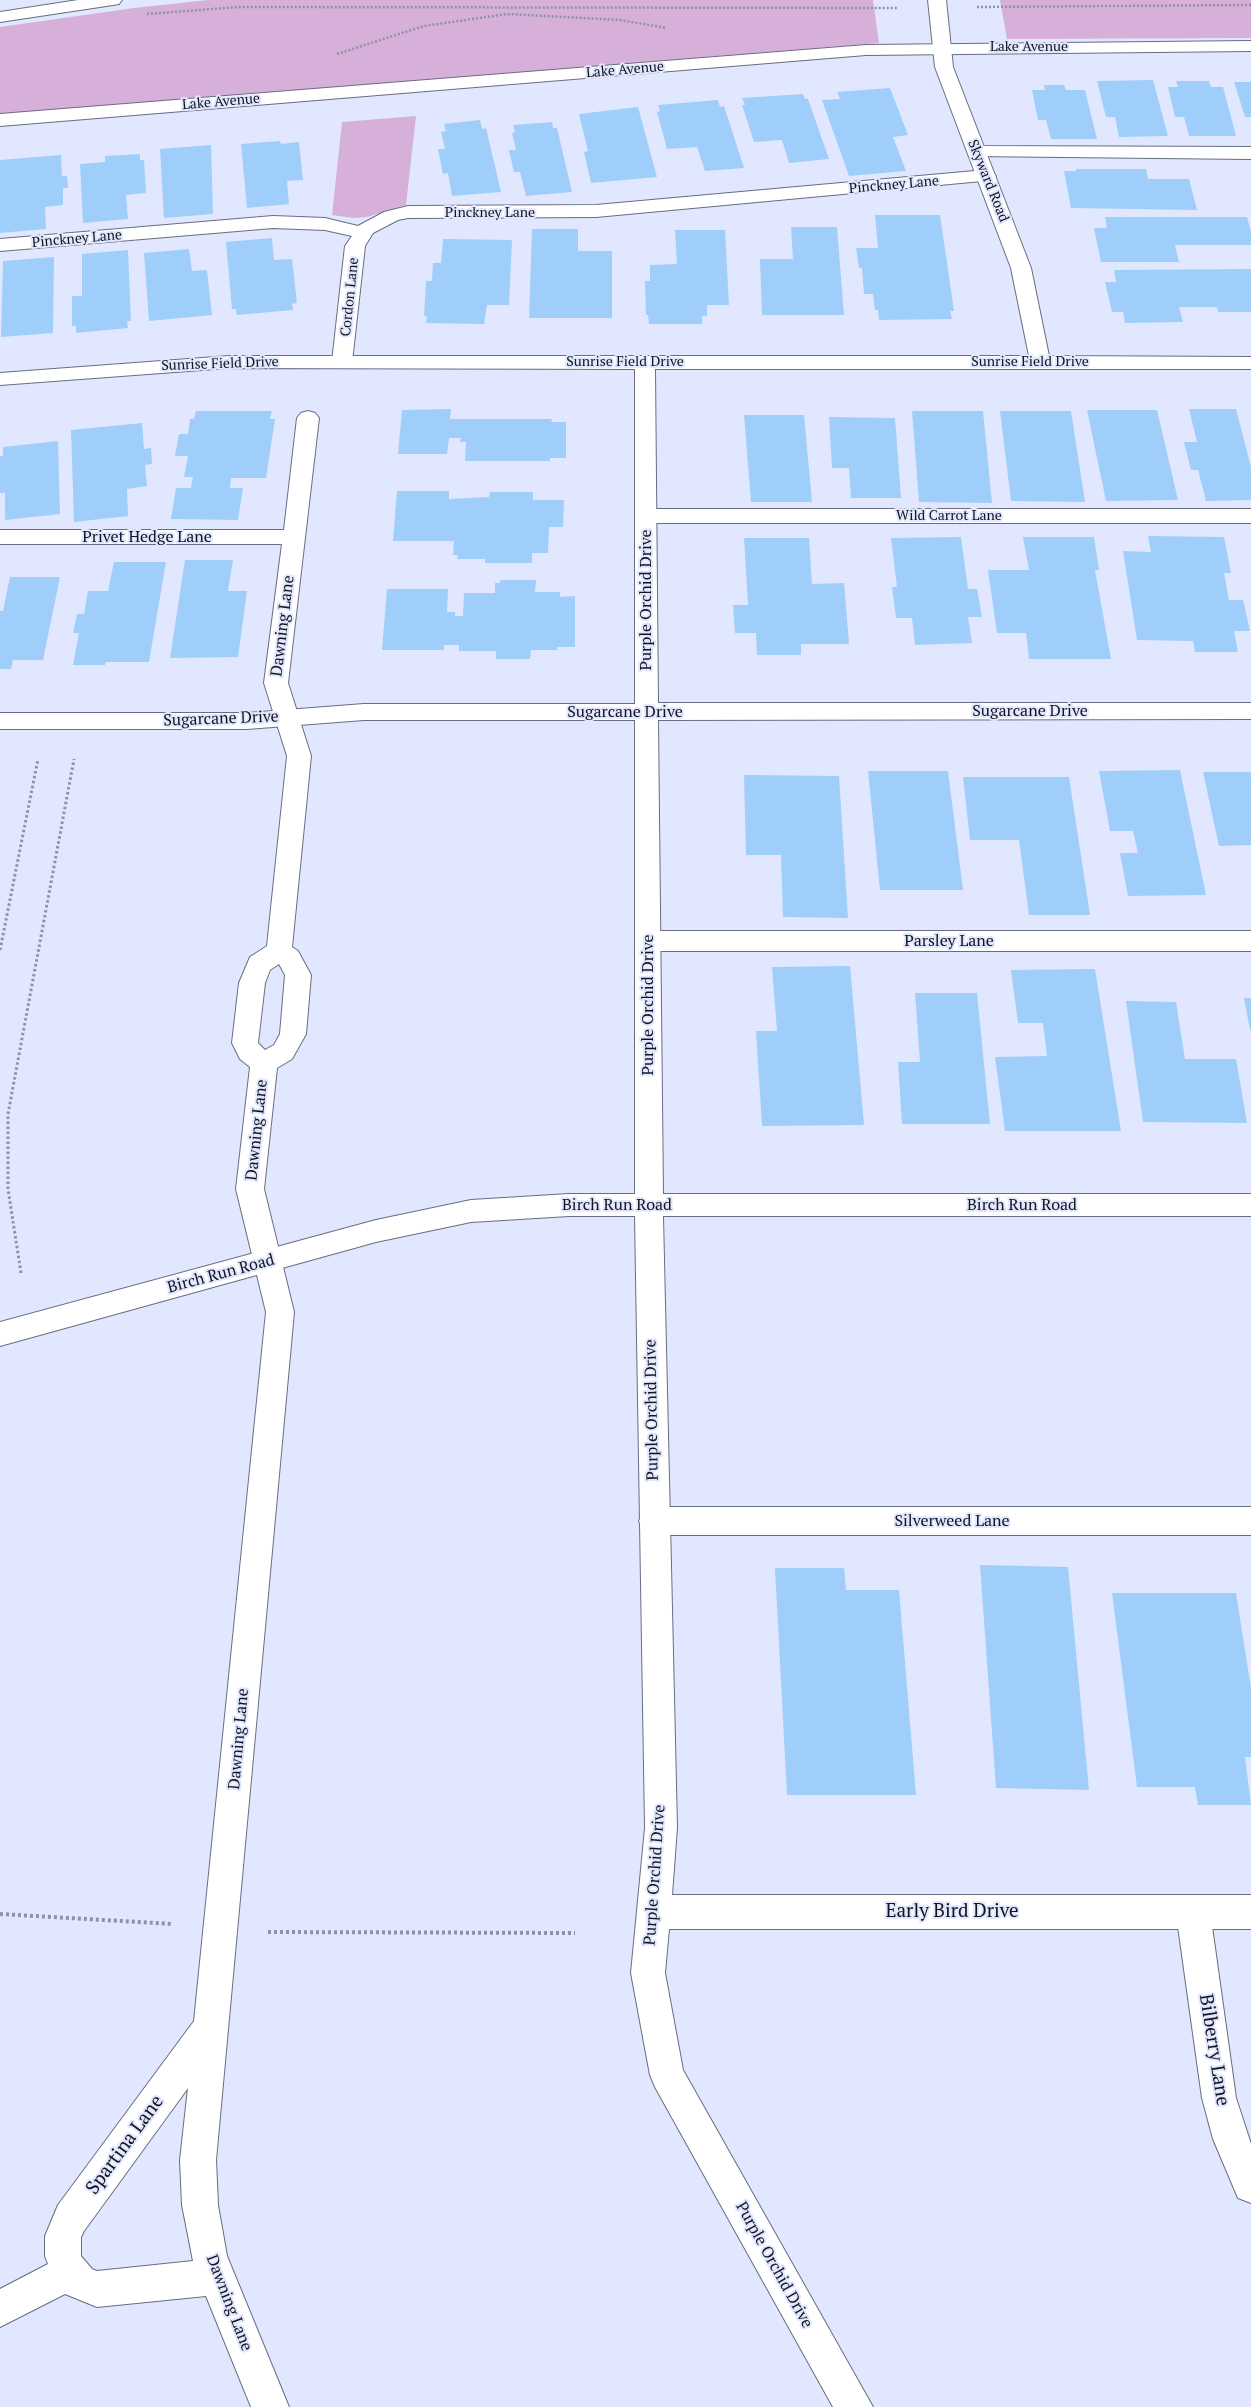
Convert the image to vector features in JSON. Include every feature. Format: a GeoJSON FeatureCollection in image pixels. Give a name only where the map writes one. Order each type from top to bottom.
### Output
{"type":"FeatureCollection","features":[{"type":"Feature","properties":{"kind":"street"},"geometry":{"type":"LineString","coordinates":[[0,17],[113,0]]}},
{"type":"Feature","properties":{"kind":"street","name":"Skyward Road"},"geometry":{"type":"LineString","coordinates":[[937,4],[947,78],[1021,268],[1040,362]]}},
{"type":"Feature","properties":{"kind":"street","name":"Lake Avenue"},"geometry":{"type":"LineString","coordinates":[[0,120],[856,51],[942,48],[1251,46]]}},
{"type":"Feature","properties":{"kind":"street"},"geometry":{"type":"LineString","coordinates":[[977,152],[1250,155]]}},
{"type":"Feature","properties":{"kind":"street","name":"Pinckney Lane"},"geometry":{"type":"LineString","coordinates":[[0,246],[273,222],[325,224],[362,233],[376,222],[408,212],[596,211],[986,176]]}},
{"type":"Feature","properties":{"kind":"street","name":"Cordon Lane"},"geometry":{"type":"LineString","coordinates":[[342,362],[355,246],[362,233]]}},
{"type":"Feature","properties":{"kind":"street","name":"Sunrise Field Drive"},"geometry":{"type":"LineString","coordinates":[[0,380],[195,364],[342,362],[1251,362]]}},
{"type":"Feature","properties":{"kind":"street","name":"Purple Orchid Drive"},"geometry":{"type":"LineString","coordinates":[[645,362],[649,1205],[661,1828],[648,1973],[667,2075],[854,2407]]}},
{"type":"Feature","properties":{"kind":"street","name":"Dawning Lane"},"geometry":{"type":"LineString","coordinates":[[264,1063],[249,1052],[245,1043],[252,983],[259,964],[278,951],[299,756],[276,683],[308,418]]}},
{"type":"Feature","properties":{"kind":"street","name":"Wild Carrot Lane"},"geometry":{"type":"LineString","coordinates":[[646,516],[1251,516]]}},
{"type":"Feature","properties":{"kind":"street","name":"Privet Hedge Lane"},"geometry":{"type":"LineString","coordinates":[[0,537],[294,537]]}},
{"type":"Feature","properties":{"kind":"street","name":"Sugarcane Drive"},"geometry":{"type":"LineString","coordinates":[[0,721],[247,721],[364,712],[1251,711]]}},
{"type":"Feature","properties":{"kind":"street","name":"Parsley Lane"},"geometry":{"type":"LineString","coordinates":[[648,941],[1251,941]]}},
{"type":"Feature","properties":{"kind":"street","name":"Dawning Lane"},"geometry":{"type":"LineString","coordinates":[[264,1063],[283,1052],[293,1034],[298,975],[289,958],[278,951]]}},
{"type":"Feature","properties":{"kind":"street","name":"Dawning Lane"},"geometry":{"type":"LineString","coordinates":[[264,1063],[250,1189],[280,1312],[198,2160],[200,2205],[210,2256],[270,2407]]}},
{"type":"Feature","properties":{"kind":"street","name":"Birch Run Road"},"geometry":{"type":"LineString","coordinates":[[0,1334],[404,1224],[471,1211],[569,1204],[1251,1205]]}},
{"type":"Feature","properties":{"kind":"street","name":"Silverweed Lane"},"geometry":{"type":"LineString","coordinates":[[654,1522],[1251,1522]]}},
{"type":"Feature","properties":{"kind":"street","name":"Early Bird Drive"},"geometry":{"type":"LineString","coordinates":[[653,1912],[1251,1912]]}},
{"type":"Feature","properties":{"kind":"street","name":"Bilberry Lane"},"geometry":{"type":"LineString","coordinates":[[1193,1912],[1219,2098],[1231,2139],[1251,2185]]}},
{"type":"Feature","properties":{"kind":"street","name":"Spartina Lane"},"geometry":{"type":"LineString","coordinates":[[69,2272],[63,2256],[63,2236],[71,2218],[212,2026]]}},
{"type":"Feature","properties":{"kind":"street"},"geometry":{"type":"LineString","coordinates":[[0,2309],[69,2272],[81,2284],[97,2289],[217,2277]]}},
{"type":"Feature","properties":{"kind":"path"},"geometry":{"type":"LineString","coordinates":[[146,14],[239,7],[937,4],[1251,6]]}},
{"type":"Feature","properties":{"kind":"path"},"geometry":{"type":"LineString","coordinates":[[0,950],[38,758]]}},
{"type":"Feature","properties":{"kind":"path"},"geometry":{"type":"LineString","coordinates":[[21,1273],[8,1189],[6,1151],[8,1114],[16,1061],[74,758]]}},
{"type":"Feature","properties":{"kind":"path"},"geometry":{"type":"LineString","coordinates":[[0,1914],[185,1925],[250,1932],[575,1933]]}},
{"type":"Feature","properties":{"kind":"shaded area"},"geometry":{"type":"Polygon","coordinates":[[[208,0],[873,0],[879,43],[0,114],[0,27],[134,8],[208,0]]]}},
{"type":"Feature","properties":{"kind":"shaded area"},"geometry":{"type":"Polygon","coordinates":[[[1000,0],[1251,0],[1251,38],[1007,39],[1000,0]]]}},
{"type":"Feature","properties":{"kind":"shaded area"},"geometry":{"type":"Polygon","coordinates":[[[416,116],[406,205],[367,217],[354,218],[332,215],[342,122],[416,116]]]}},
{"type":"Feature","properties":{"kind":"building"},"geometry":{"type":"Polygon","coordinates":[[[1153,80],[1168,136],[1119,137],[1115,117],[1106,117],[1097,81],[1153,80]]]}},
{"type":"Feature","properties":{"kind":"building"},"geometry":{"type":"Polygon","coordinates":[[[1176,81],[1209,81],[1211,87],[1223,87],[1236,136],[1189,136],[1184,117],[1175,117],[1168,87],[1178,87],[1176,81]]]}},
{"type":"Feature","properties":{"kind":"building"},"geometry":{"type":"Polygon","coordinates":[[[1234,82],[1251,82],[1251,117],[1245,117],[1234,82]]]}},
{"type":"Feature","properties":{"kind":"building"},"geometry":{"type":"Polygon","coordinates":[[[1044,85],[1064,85],[1066,90],[1085,90],[1097,139],[1051,139],[1046,120],[1038,120],[1032,90],[1045,90],[1044,85]]]}},
{"type":"Feature","properties":{"kind":"building"},"geometry":{"type":"Polygon","coordinates":[[[890,88],[908,135],[893,137],[906,171],[849,176],[822,100],[840,99],[837,92],[890,88]]]}},
{"type":"Feature","properties":{"kind":"building"},"geometry":{"type":"Polygon","coordinates":[[[803,94],[805,99],[808,99],[829,159],[789,163],[782,140],[754,142],[742,105],[745,105],[742,98],[803,94]]]}},
{"type":"Feature","properties":{"kind":"building"},"geometry":{"type":"Polygon","coordinates":[[[718,100],[720,107],[724,106],[744,168],[705,171],[697,147],[667,149],[657,112],[660,111],[658,105],[718,100]]]}},
{"type":"Feature","properties":{"kind":"building"},"geometry":{"type":"Polygon","coordinates":[[[638,107],[657,177],[591,183],[584,152],[588,151],[579,114],[638,107]]]}},
{"type":"Feature","properties":{"kind":"building"},"geometry":{"type":"Polygon","coordinates":[[[480,120],[482,129],[486,128],[501,192],[452,196],[448,173],[443,174],[438,149],[445,149],[441,132],[446,131],[444,124],[480,120]]]}},
{"type":"Feature","properties":{"kind":"building"},"geometry":{"type":"Polygon","coordinates":[[[552,122],[553,128],[557,128],[572,192],[526,196],[520,172],[514,172],[509,150],[516,150],[512,133],[515,132],[513,125],[552,122]]]}},
{"type":"Feature","properties":{"kind":"building"},"geometry":{"type":"Polygon","coordinates":[[[280,141],[281,144],[299,142],[303,180],[287,181],[289,204],[247,208],[241,144],[280,141]]]}},
{"type":"Feature","properties":{"kind":"building"},"geometry":{"type":"Polygon","coordinates":[[[211,145],[213,214],[164,218],[160,149],[211,145]]]}},
{"type":"Feature","properties":{"kind":"building"},"geometry":{"type":"Polygon","coordinates":[[[140,154],[140,160],[144,160],[146,193],[126,195],[128,219],[83,223],[80,164],[105,162],[105,156],[140,154]]]}},
{"type":"Feature","properties":{"kind":"building"},"geometry":{"type":"Polygon","coordinates":[[[61,155],[62,176],[67,176],[68,188],[63,188],[63,205],[45,207],[46,229],[0,233],[0,160],[61,155]]]}},
{"type":"Feature","properties":{"kind":"building"},"geometry":{"type":"Polygon","coordinates":[[[1076,169],[1146,169],[1148,179],[1189,179],[1197,210],[1071,208],[1064,171],[1076,171],[1076,169]]]}},
{"type":"Feature","properties":{"kind":"building"},"geometry":{"type":"Polygon","coordinates":[[[875,215],[940,215],[954,311],[950,311],[952,319],[879,320],[878,310],[875,310],[873,294],[864,294],[862,268],[859,268],[856,248],[878,248],[875,215]]]}},
{"type":"Feature","properties":{"kind":"building"},"geometry":{"type":"Polygon","coordinates":[[[1105,217],[1247,217],[1251,232],[1251,245],[1175,245],[1179,262],[1101,262],[1094,228],[1107,228],[1105,217]]]}},
{"type":"Feature","properties":{"kind":"building"},"geometry":{"type":"Polygon","coordinates":[[[791,227],[837,227],[844,315],[762,315],[760,259],[793,259],[791,227]]]}},
{"type":"Feature","properties":{"kind":"building"},"geometry":{"type":"Polygon","coordinates":[[[532,229],[578,229],[578,251],[612,251],[612,318],[529,318],[532,229]]]}},
{"type":"Feature","properties":{"kind":"building"},"geometry":{"type":"Polygon","coordinates":[[[675,230],[725,230],[729,305],[707,305],[707,316],[702,316],[702,324],[649,324],[648,315],[646,315],[645,281],[650,281],[650,265],[677,264],[675,230]]]}},
{"type":"Feature","properties":{"kind":"building"},"geometry":{"type":"Polygon","coordinates":[[[272,238],[274,260],[292,259],[297,303],[292,304],[293,310],[237,315],[236,309],[232,309],[226,242],[272,238]]]}},
{"type":"Feature","properties":{"kind":"building"},"geometry":{"type":"Polygon","coordinates":[[[443,239],[512,240],[509,305],[487,305],[484,324],[426,323],[427,316],[424,316],[426,281],[432,281],[433,263],[441,263],[443,239]]]}},
{"type":"Feature","properties":{"kind":"building"},"geometry":{"type":"Polygon","coordinates":[[[189,249],[192,271],[207,270],[212,315],[149,321],[144,253],[189,249]]]}},
{"type":"Feature","properties":{"kind":"building"},"geometry":{"type":"Polygon","coordinates":[[[128,250],[131,321],[127,321],[128,328],[76,333],[76,326],[72,326],[72,296],[82,296],[82,254],[128,250]]]}},
{"type":"Feature","properties":{"kind":"building"},"geometry":{"type":"Polygon","coordinates":[[[54,257],[53,333],[1,337],[3,261],[54,257]]]}},
{"type":"Feature","properties":{"kind":"building"},"geometry":{"type":"Polygon","coordinates":[[[1251,269],[1251,312],[1218,312],[1217,307],[1179,307],[1183,322],[1125,323],[1123,312],[1112,312],[1105,282],[1116,282],[1114,270],[1251,269]]]}},
{"type":"Feature","properties":{"kind":"building"},"geometry":{"type":"Polygon","coordinates":[[[451,409],[450,419],[552,419],[551,422],[566,422],[566,458],[550,458],[550,461],[465,461],[466,442],[460,442],[461,438],[449,438],[447,454],[398,454],[402,410],[451,409]]]}},
{"type":"Feature","properties":{"kind":"building"},"geometry":{"type":"Polygon","coordinates":[[[1189,409],[1236,409],[1251,467],[1251,500],[1206,501],[1198,470],[1191,470],[1184,442],[1197,442],[1189,409]]]}},
{"type":"Feature","properties":{"kind":"building"},"geometry":{"type":"Polygon","coordinates":[[[1087,410],[1157,410],[1178,500],[1106,501],[1087,410]]]}},
{"type":"Feature","properties":{"kind":"building"},"geometry":{"type":"Polygon","coordinates":[[[196,411],[272,411],[270,419],[275,419],[266,478],[231,478],[230,488],[243,488],[238,520],[171,519],[176,488],[191,488],[193,477],[184,477],[188,456],[175,456],[179,434],[188,434],[190,419],[194,419],[196,411]]]}},
{"type":"Feature","properties":{"kind":"building"},"geometry":{"type":"Polygon","coordinates":[[[912,411],[983,411],[992,503],[919,502],[912,411]]]}},
{"type":"Feature","properties":{"kind":"building"},"geometry":{"type":"Polygon","coordinates":[[[1000,411],[1071,411],[1085,502],[1011,501],[1000,411]]]}},
{"type":"Feature","properties":{"kind":"building"},"geometry":{"type":"Polygon","coordinates":[[[744,415],[804,415],[812,502],[751,502],[744,415]]]}},
{"type":"Feature","properties":{"kind":"building"},"geometry":{"type":"Polygon","coordinates":[[[829,417],[895,418],[901,498],[851,498],[849,468],[832,468],[829,417]]]}},
{"type":"Feature","properties":{"kind":"building"},"geometry":{"type":"Polygon","coordinates":[[[142,423],[144,449],[151,448],[152,464],[145,465],[147,486],[127,489],[128,516],[74,522],[71,430],[142,423]]]}},
{"type":"Feature","properties":{"kind":"building"},"geometry":{"type":"Polygon","coordinates":[[[58,441],[60,514],[5,520],[5,493],[0,493],[0,456],[3,456],[3,447],[58,441]]]}},
{"type":"Feature","properties":{"kind":"building"},"geometry":{"type":"Polygon","coordinates":[[[397,491],[449,491],[449,499],[489,497],[490,492],[533,492],[533,500],[564,500],[563,527],[549,527],[548,553],[532,553],[532,563],[485,563],[485,559],[457,559],[458,555],[453,555],[454,541],[393,541],[397,491]]]}},
{"type":"Feature","properties":{"kind":"building"},"geometry":{"type":"Polygon","coordinates":[[[1148,536],[1224,537],[1231,573],[1224,573],[1229,600],[1243,600],[1250,631],[1234,631],[1238,652],[1195,652],[1193,641],[1137,640],[1123,551],[1151,552],[1148,536]]]}},
{"type":"Feature","properties":{"kind":"building"},"geometry":{"type":"Polygon","coordinates":[[[961,537],[968,589],[977,589],[982,617],[968,617],[972,643],[915,645],[912,618],[896,618],[892,587],[897,587],[891,538],[961,537]]]}},
{"type":"Feature","properties":{"kind":"building"},"geometry":{"type":"Polygon","coordinates":[[[1023,537],[1094,537],[1099,570],[1095,570],[1111,659],[1029,659],[1026,633],[997,633],[988,570],[1029,570],[1023,537]]]}},
{"type":"Feature","properties":{"kind":"building"},"geometry":{"type":"Polygon","coordinates":[[[744,538],[809,538],[812,584],[844,583],[849,644],[801,644],[801,655],[757,655],[756,633],[735,633],[733,605],[748,605],[744,538]]]}},
{"type":"Feature","properties":{"kind":"building"},"geometry":{"type":"Polygon","coordinates":[[[185,560],[233,560],[228,591],[247,591],[238,657],[170,658],[185,560]]]}},
{"type":"Feature","properties":{"kind":"building"},"geometry":{"type":"Polygon","coordinates":[[[114,562],[166,562],[149,662],[106,662],[105,665],[73,665],[79,633],[73,633],[77,614],[84,614],[88,591],[108,591],[114,562]]]}},
{"type":"Feature","properties":{"kind":"building"},"geometry":{"type":"Polygon","coordinates":[[[10,577],[60,577],[43,660],[13,660],[11,669],[0,669],[0,611],[3,611],[10,577]]]}},
{"type":"Feature","properties":{"kind":"building"},"geometry":{"type":"Polygon","coordinates":[[[500,580],[536,580],[535,592],[560,592],[560,597],[575,596],[575,647],[557,647],[557,650],[531,650],[530,659],[496,659],[496,651],[459,651],[459,645],[444,645],[444,650],[382,650],[387,589],[448,589],[447,612],[455,612],[455,616],[463,616],[464,593],[495,593],[495,583],[500,583],[500,580]]]}},
{"type":"Feature","properties":{"kind":"building"},"geometry":{"type":"Polygon","coordinates":[[[1180,770],[1206,895],[1128,896],[1120,853],[1138,853],[1133,831],[1110,831],[1099,771],[1180,770]]]}},
{"type":"Feature","properties":{"kind":"building"},"geometry":{"type":"Polygon","coordinates":[[[868,771],[948,771],[963,890],[880,890],[868,771]]]}},
{"type":"Feature","properties":{"kind":"building"},"geometry":{"type":"Polygon","coordinates":[[[1203,772],[1251,772],[1251,845],[1219,846],[1203,772]]]}},
{"type":"Feature","properties":{"kind":"building"},"geometry":{"type":"Polygon","coordinates":[[[744,775],[839,776],[848,918],[783,917],[781,855],[746,855],[744,775]]]}},
{"type":"Feature","properties":{"kind":"building"},"geometry":{"type":"Polygon","coordinates":[[[963,777],[1069,777],[1090,915],[1029,915],[1019,840],[970,840],[963,777]]]}},
{"type":"Feature","properties":{"kind":"building"},"geometry":{"type":"Polygon","coordinates":[[[850,966],[864,1125],[762,1126],[756,1031],[777,1031],[772,967],[850,966]]]}},
{"type":"Feature","properties":{"kind":"building"},"geometry":{"type":"Polygon","coordinates":[[[1095,969],[1121,1131],[1005,1131],[995,1057],[1047,1056],[1043,1023],[1018,1023],[1011,970],[1095,969]]]}},
{"type":"Feature","properties":{"kind":"building"},"geometry":{"type":"Polygon","coordinates":[[[915,993],[977,993],[990,1124],[902,1124],[898,1062],[920,1062],[915,993]]]}},
{"type":"Feature","properties":{"kind":"building"},"geometry":{"type":"Polygon","coordinates":[[[1244,998],[1251,998],[1251,1030],[1250,1030],[1244,998]]]}},
{"type":"Feature","properties":{"kind":"building"},"geometry":{"type":"Polygon","coordinates":[[[1126,1001],[1176,1002],[1185,1059],[1236,1059],[1247,1123],[1143,1122],[1126,1001]]]}},
{"type":"Feature","properties":{"kind":"building"},"geometry":{"type":"Polygon","coordinates":[[[980,1565],[1068,1567],[1089,1790],[996,1788],[980,1565]]]}},
{"type":"Feature","properties":{"kind":"building"},"geometry":{"type":"Polygon","coordinates":[[[775,1568],[844,1568],[846,1590],[899,1590],[916,1795],[787,1795],[775,1568]]]}},
{"type":"Feature","properties":{"kind":"building"},"geometry":{"type":"Polygon","coordinates":[[[1112,1593],[1236,1593],[1251,1688],[1251,1757],[1245,1757],[1251,1805],[1198,1805],[1195,1787],[1137,1787],[1112,1593]]]}}]}
